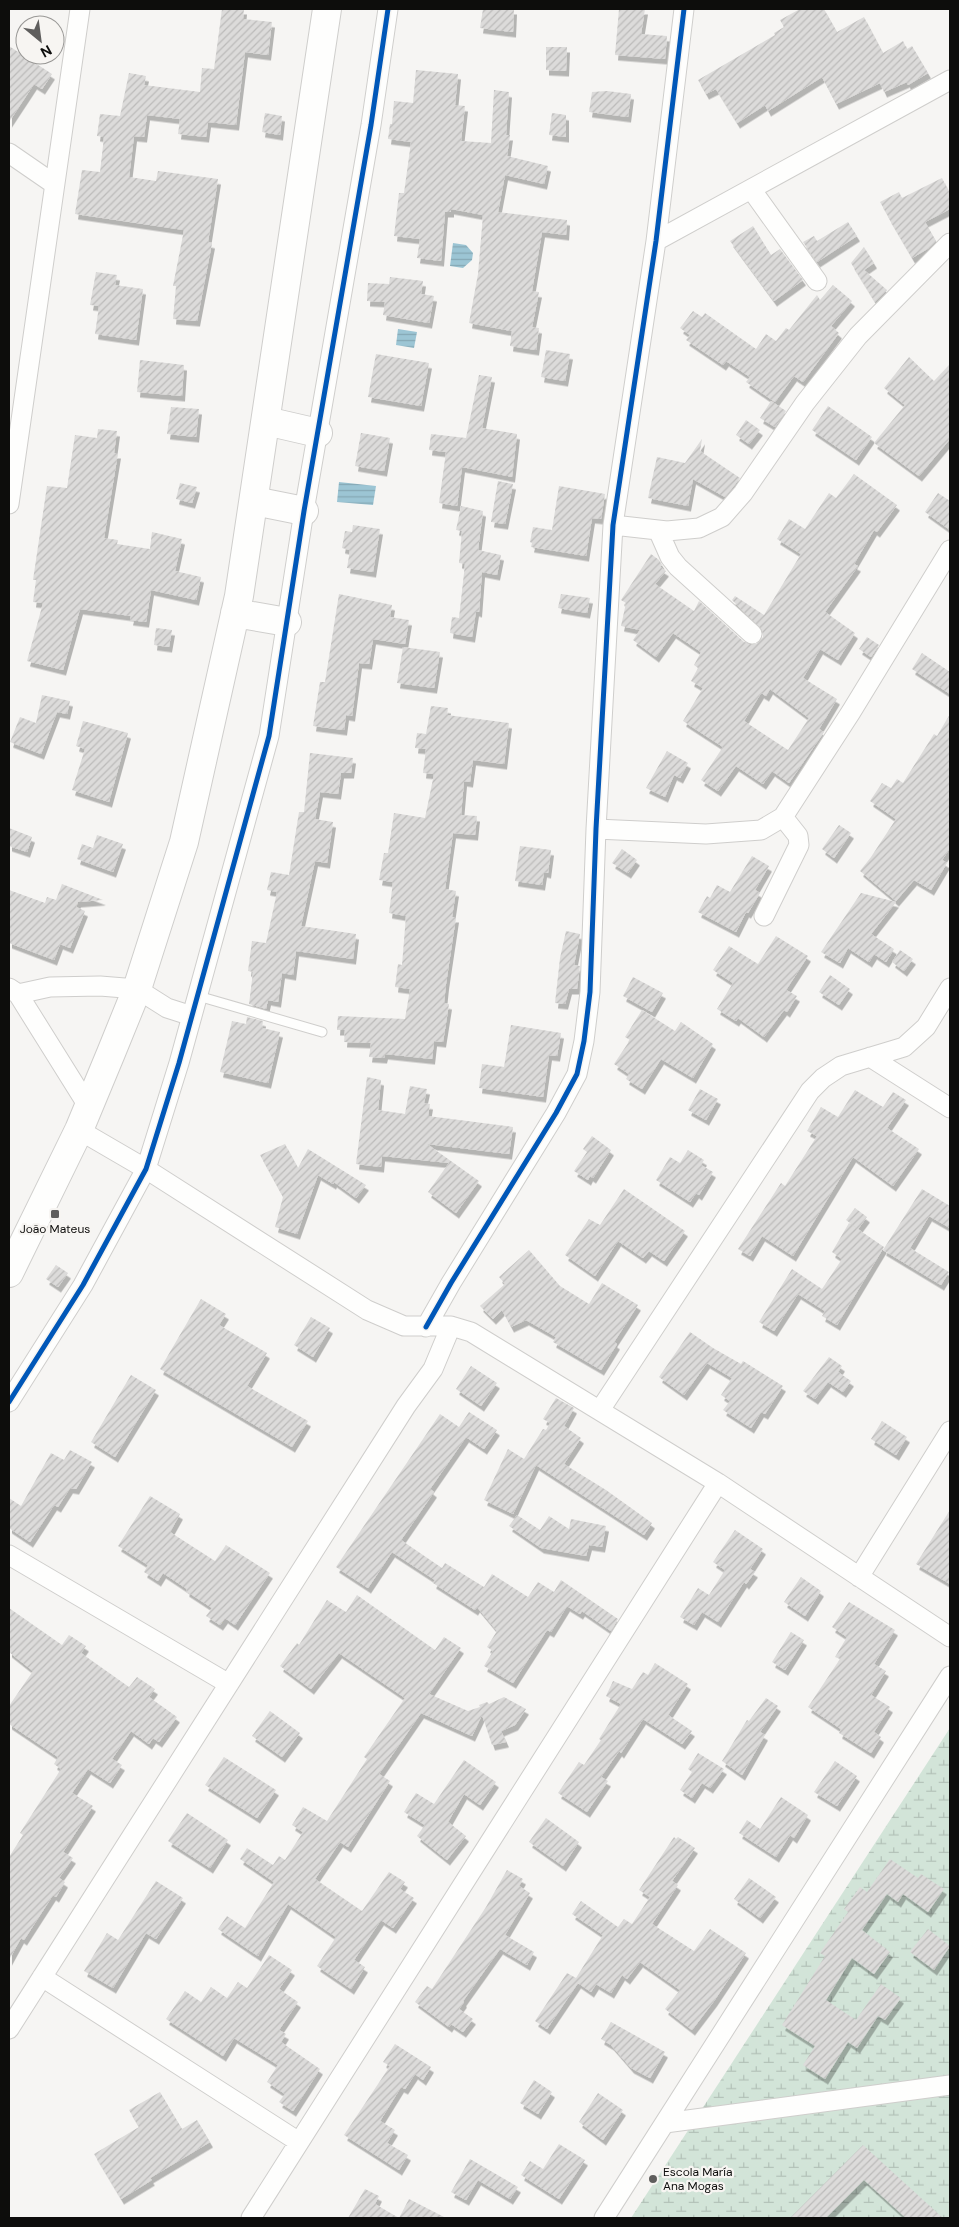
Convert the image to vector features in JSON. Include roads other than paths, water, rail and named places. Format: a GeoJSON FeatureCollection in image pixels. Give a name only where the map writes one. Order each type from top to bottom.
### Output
{"type":"FeatureCollection","features":[{"type":"Feature","properties":{"kind":"main road"},"geometry":{"type":"LineString","coordinates":[[9,1273],[83,1118],[136,988],[184,842],[235,613],[254,501],[326,9]]}},
{"type":"Feature","properties":{"kind":"main road"},"geometry":{"type":"LineString","coordinates":[[266,421],[318,433]]}},
{"type":"Feature","properties":{"kind":"main road"},"geometry":{"type":"LineString","coordinates":[[254,501],[304,511]]}},
{"type":"Feature","properties":{"kind":"main road"},"geometry":{"type":"LineString","coordinates":[[235,613],[287,622]]}},
{"type":"Feature","properties":{"kind":"street"},"geometry":{"type":"LineString","coordinates":[[9,504],[80,9]]}},
{"type":"Feature","properties":{"kind":"street"},"geometry":{"type":"LineString","coordinates":[[9,1402],[83,1285],[146,1168],[198,996],[269,736],[304,511],[371,125],[388,9]]}},
{"type":"Feature","properties":{"kind":"street"},"geometry":{"type":"LineString","coordinates":[[426,1327],[556,1113],[577,1074],[584,1041],[590,992],[596,829],[613,525],[656,241],[684,9]]}},
{"type":"Feature","properties":{"kind":"street"},"geometry":{"type":"LineString","coordinates":[[656,241],[950,80]]}},
{"type":"Feature","properties":{"kind":"street"},"geometry":{"type":"LineString","coordinates":[[9,153],[54,184]]}},
{"type":"Feature","properties":{"kind":"street"},"geometry":{"type":"LineString","coordinates":[[751,189],[818,281]]}},
{"type":"Feature","properties":{"kind":"street"},"geometry":{"type":"LineString","coordinates":[[613,525],[658,530],[699,528],[722,517],[743,493],[805,403],[858,336],[950,243]]}},
{"type":"Feature","properties":{"kind":"street"},"geometry":{"type":"LineString","coordinates":[[658,530],[670,557],[678,567],[752,634]]}},
{"type":"Feature","properties":{"kind":"street"},"geometry":{"type":"LineString","coordinates":[[596,829],[706,834],[761,830],[783,817],[851,712],[950,550]]}},
{"type":"Feature","properties":{"kind":"street"},"geometry":{"type":"LineString","coordinates":[[764,916],[799,845],[798,836],[783,817]]}},
{"type":"Feature","properties":{"kind":"street"},"geometry":{"type":"LineString","coordinates":[[192,1016],[167,1008],[136,988],[100,986],[50,987],[13,991],[83,1118],[146,1168],[367,1310],[404,1326],[451,1326],[471,1332],[718,1483],[950,1637]]}},
{"type":"Feature","properties":{"kind":"street"},"geometry":{"type":"LineString","coordinates":[[600,1410],[810,1091],[823,1078],[841,1066],[904,1047],[926,1027],[950,988]]}},
{"type":"Feature","properties":{"kind":"street"},"geometry":{"type":"LineString","coordinates":[[870,1057],[950,1108]]}},
{"type":"Feature","properties":{"kind":"street"},"geometry":{"type":"LineString","coordinates":[[9,2029],[406,1406],[433,1369],[451,1326]]}},
{"type":"Feature","properties":{"kind":"street"},"geometry":{"type":"LineString","coordinates":[[859,1577],[950,1431]]}},
{"type":"Feature","properties":{"kind":"street"},"geometry":{"type":"LineString","coordinates":[[252,2218],[718,1483]]}},
{"type":"Feature","properties":{"kind":"street"},"geometry":{"type":"LineString","coordinates":[[9,1556],[229,1684]]}},
{"type":"Feature","properties":{"kind":"street"},"geometry":{"type":"LineString","coordinates":[[604,2218],[950,1676]]}},
{"type":"Feature","properties":{"kind":"street"},"geometry":{"type":"LineString","coordinates":[[42,1977],[299,2142]]}},
{"type":"Feature","properties":{"kind":"street"},"geometry":{"type":"LineString","coordinates":[[665,2123],[950,2085]]}},
{"type":"Feature","properties":{"kind":"lane"},"geometry":{"type":"LineString","coordinates":[[198,996],[322,1032]]}},
{"type":"Feature","properties":{"kind":"water"},"geometry":{"type":"Polygon","coordinates":[[[453,243],[466,245],[473,253],[472,260],[463,268],[450,266],[453,243]]]}},
{"type":"Feature","properties":{"kind":"water"},"geometry":{"type":"Polygon","coordinates":[[[398,329],[417,332],[414,348],[396,345],[398,329]]]}},
{"type":"Feature","properties":{"kind":"water"},"geometry":{"type":"Polygon","coordinates":[[[339,482],[376,486],[373,505],[337,502],[339,482]]]}},
{"type":"Feature","properties":{"kind":"place","name":"João Mateus"},"geometry":{"type":"Point","coordinates":[55,1214]}},
{"type":"Feature","properties":{"kind":"place","name":"Escola María Ana Mogas"},"geometry":{"type":"Point","coordinates":[653,2179]}}]}
